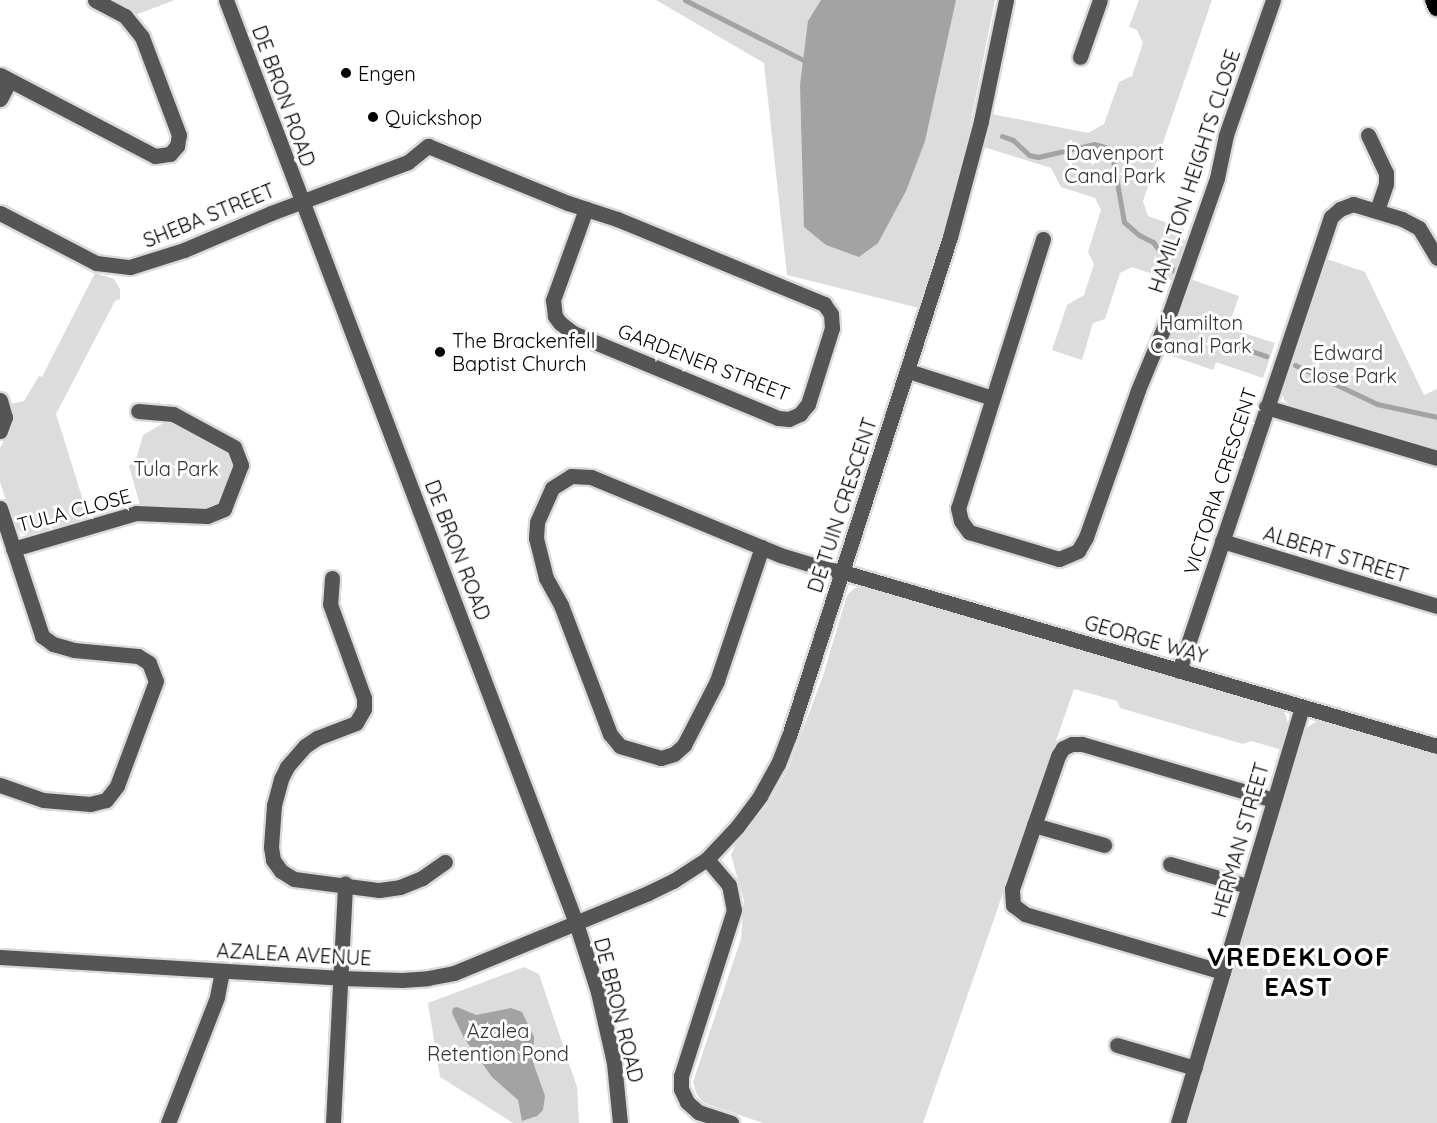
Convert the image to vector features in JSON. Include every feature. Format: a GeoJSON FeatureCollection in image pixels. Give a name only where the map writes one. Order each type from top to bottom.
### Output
{"type":"FeatureCollection","features":[{"type":"Feature","properties":{"kind":"highway"},"geometry":{"type":"LineString","coordinates":[[1434,0],[1437,7]]}},
{"type":"Feature","properties":{"kind":"street"},"geometry":{"type":"LineString","coordinates":[[0,99],[5,77],[155,156],[166,156],[174,151],[179,135],[139,31],[125,16],[94,0]]}},
{"type":"Feature","properties":{"kind":"street","name":"DE BRON ROAD"},"geometry":{"type":"LineString","coordinates":[[226,0],[576,923],[598,992],[614,1063],[621,1123]]}},
{"type":"Feature","properties":{"kind":"street","name":"DE TUIN CRESCENT"},"geometry":{"type":"LineString","coordinates":[[576,923],[673,881],[707,859],[738,827],[760,796],[778,764],[843,572],[951,237],[976,142],[1005,0]]}},
{"type":"Feature","properties":{"kind":"street"},"geometry":{"type":"LineString","coordinates":[[1080,57],[1100,0]]}},
{"type":"Feature","properties":{"kind":"street","name":"HAMILTON HEIGHTS CLOSE"},"geometry":{"type":"LineString","coordinates":[[1043,239],[960,501],[961,521],[969,532],[1053,558],[1071,556],[1078,551],[1086,537],[1145,369],[1169,315],[1217,178],[1226,135],[1273,0]]}},
{"type":"Feature","properties":{"kind":"street"},"geometry":{"type":"LineString","coordinates":[[1368,135],[1386,173],[1386,184],[1377,210]]}},
{"type":"Feature","properties":{"kind":"street","name":"GARDENER STREET"},"geometry":{"type":"LineString","coordinates":[[301,202],[408,162],[428,146],[586,208],[824,304],[831,314],[832,328],[808,404],[800,414],[789,419],[778,417],[573,333],[560,323],[555,316],[554,300],[586,208]]}},
{"type":"Feature","properties":{"kind":"street","name":"SHEBA STREET"},"geometry":{"type":"LineString","coordinates":[[0,213],[96,263],[130,267],[184,250],[301,202]]}},
{"type":"Feature","properties":{"kind":"street","name":"VICTORIA CRESCENT"},"geometry":{"type":"LineString","coordinates":[[1179,671],[1330,217],[1340,209],[1353,204],[1411,222],[1419,228],[1437,258]]}},
{"type":"Feature","properties":{"kind":"street"},"geometry":{"type":"LineString","coordinates":[[908,371],[992,398]]}},
{"type":"Feature","properties":{"kind":"street"},"geometry":{"type":"LineString","coordinates":[[0,400],[5,417],[0,431]]}},
{"type":"Feature","properties":{"kind":"street"},"geometry":{"type":"LineString","coordinates":[[1266,407],[1437,458]]}},
{"type":"Feature","properties":{"kind":"street","name":"TULA CLOSE"},"geometry":{"type":"LineString","coordinates":[[13,549],[136,513],[207,516],[224,508],[241,465],[234,447],[173,414],[138,411]]}},
{"type":"Feature","properties":{"kind":"street","name":"GEORGE WAY"},"geometry":{"type":"LineString","coordinates":[[762,547],[717,681],[684,744],[674,754],[660,758],[620,746],[610,734],[561,605],[546,578],[536,527],[552,488],[564,478],[584,475],[762,547],[826,569],[843,572],[1437,746]]}},
{"type":"Feature","properties":{"kind":"street"},"geometry":{"type":"LineString","coordinates":[[0,508],[38,629],[47,641],[88,653],[138,656],[149,663],[156,681],[117,786],[106,800],[90,804],[43,800],[0,785]]}},
{"type":"Feature","properties":{"kind":"street","name":"ALBERT STREET"},"geometry":{"type":"LineString","coordinates":[[1222,541],[1437,606]]}},
{"type":"Feature","properties":{"kind":"street"},"geometry":{"type":"LineString","coordinates":[[332,578],[330,604],[364,698],[364,709],[356,723],[317,738],[305,746],[287,767],[276,792],[271,847],[273,860],[287,876],[370,889],[400,887],[422,878],[445,862]]}},
{"type":"Feature","properties":{"kind":"street","name":"HERMAN STREET"},"geometry":{"type":"LineString","coordinates":[[1178,1123],[1302,706]]}},
{"type":"Feature","properties":{"kind":"street"},"geometry":{"type":"LineString","coordinates":[[1223,972],[1020,912],[1013,904],[1011,894],[1058,756],[1064,748],[1072,744],[1274,800]]}},
{"type":"Feature","properties":{"kind":"street"},"geometry":{"type":"LineString","coordinates":[[1034,825],[1104,845]]}},
{"type":"Feature","properties":{"kind":"street"},"geometry":{"type":"LineString","coordinates":[[707,859],[729,885],[734,910],[680,1082],[683,1095],[692,1107],[731,1123]]}},
{"type":"Feature","properties":{"kind":"street"},"geometry":{"type":"LineString","coordinates":[[1170,864],[1248,886]]}},
{"type":"Feature","properties":{"kind":"street"},"geometry":{"type":"LineString","coordinates":[[333,1123],[345,884]]}},
{"type":"Feature","properties":{"kind":"street","name":"AZALEA AVENUE"},"geometry":{"type":"LineString","coordinates":[[0,957],[402,980],[454,973],[576,923]]}},
{"type":"Feature","properties":{"kind":"street"},"geometry":{"type":"LineString","coordinates":[[168,1123],[217,997],[222,971]]}},
{"type":"Feature","properties":{"kind":"street"},"geometry":{"type":"LineString","coordinates":[[1117,1045],[1194,1068]]}},
{"type":"Feature","properties":{"kind":"green space"},"geometry":{"type":"Polygon","coordinates":[[[110,0],[175,0],[135,15],[110,0]]]}},
{"type":"Feature","properties":{"kind":"green space"},"geometry":{"type":"Polygon","coordinates":[[[656,0],[995,0],[968,136],[942,234],[919,308],[787,275],[764,63],[656,0]]]}},
{"type":"Feature","properties":{"kind":"green space","name":"Davenport Canal Park"},"geometry":{"type":"Polygon","coordinates":[[[1139,0],[1212,0],[1143,201],[1148,216],[1184,229],[1183,238],[1187,245],[1174,281],[1132,267],[1120,273],[1105,319],[1093,323],[1082,360],[1052,350],[1067,305],[1084,295],[1094,264],[1088,252],[1101,210],[1095,198],[1061,187],[1051,168],[984,147],[992,114],[1088,133],[1104,124],[1119,82],[1132,76],[1143,43],[1137,30],[1129,27],[1139,0]]]}},
{"type":"Feature","properties":{"kind":"green space","name":"Edward Close Park"},"geometry":{"type":"Polygon","coordinates":[[[1324,258],[1365,272],[1424,395],[1437,389],[1437,452],[1294,408],[1284,400],[1281,389],[1324,258]]]}},
{"type":"Feature","properties":{"kind":"green space"},"geometry":{"type":"Polygon","coordinates":[[[95,273],[114,279],[120,289],[120,299],[115,301],[56,414],[89,519],[32,535],[23,534],[14,526],[0,482],[0,448],[12,425],[11,404],[24,401],[39,376],[42,377],[95,273]]]}},
{"type":"Feature","properties":{"kind":"green space","name":"Hamilton Canal Park"},"geometry":{"type":"Polygon","coordinates":[[[1190,279],[1239,296],[1228,328],[1275,343],[1263,378],[1216,362],[1213,370],[1161,352],[1190,279]]]}},
{"type":"Feature","properties":{"kind":"green space","name":"Tula Park"},"geometry":{"type":"Polygon","coordinates":[[[167,421],[173,422],[230,454],[234,464],[219,504],[207,509],[140,505],[129,466],[136,459],[143,435],[167,421]]]}},
{"type":"Feature","properties":{"kind":"green space"},"geometry":{"type":"Polygon","coordinates":[[[864,586],[1275,706],[1285,713],[1289,727],[1282,750],[1251,741],[1243,744],[1120,708],[1117,701],[1074,689],[923,1123],[763,1123],[704,1103],[697,1095],[693,1082],[741,939],[744,901],[731,855],[736,843],[767,806],[788,769],[823,676],[847,595],[855,588],[864,586]]]}},
{"type":"Feature","properties":{"kind":"green space"},"geometry":{"type":"Polygon","coordinates":[[[1317,721],[1328,721],[1437,754],[1437,1123],[1185,1123],[1303,730],[1317,721]]]}},
{"type":"Feature","properties":{"kind":"green space","name":"Azalea Retention Pond"},"geometry":{"type":"Polygon","coordinates":[[[524,967],[539,974],[577,1087],[579,1123],[513,1123],[440,1077],[428,1003],[524,967]]]}},
{"type":"Feature","properties":{"kind":"shaded area"},"geometry":{"type":"Polygon","coordinates":[[[821,0],[956,0],[925,141],[906,191],[878,243],[859,257],[826,245],[804,227],[800,85],[808,21],[821,0]]]}},
{"type":"Feature","properties":{"kind":"shaded area"},"geometry":{"type":"Polygon","coordinates":[[[457,1007],[476,1015],[511,1008],[522,1012],[534,1037],[533,1062],[545,1096],[543,1110],[537,1116],[522,1121],[518,1100],[492,1077],[464,1038],[452,1013],[453,1008],[457,1007]]]}},
{"type":"Feature","properties":{"kind":"waterway"},"geometry":{"type":"LineString","coordinates":[[685,0],[809,63]]}},
{"type":"Feature","properties":{"kind":"waterway"},"geometry":{"type":"LineString","coordinates":[[1002,136],[1013,140],[1029,155],[1038,157],[1094,144],[1111,149],[1124,222],[1139,235],[1153,242],[1175,272]]}},
{"type":"Feature","properties":{"kind":"waterway"},"geometry":{"type":"LineString","coordinates":[[1237,346],[1266,356]]}},
{"type":"Feature","properties":{"kind":"waterway"},"geometry":{"type":"LineString","coordinates":[[1295,365],[1377,404],[1437,417]]}},
{"type":"Feature","properties":{"kind":"place","name":"Engen"},"geometry":{"type":"Point","coordinates":[346,73]}},
{"type":"Feature","properties":{"kind":"place","name":"Quickshop"},"geometry":{"type":"Point","coordinates":[373,117]}},
{"type":"Feature","properties":{"kind":"place","name":"The Brackenfell Baptist Church"},"geometry":{"type":"Point","coordinates":[440,352]}},
{"type":"Feature","properties":{"kind":"district","name":"VREDEKLOOF EAST"},"geometry":{"type":"Point","coordinates":[1299,972]}}]}
